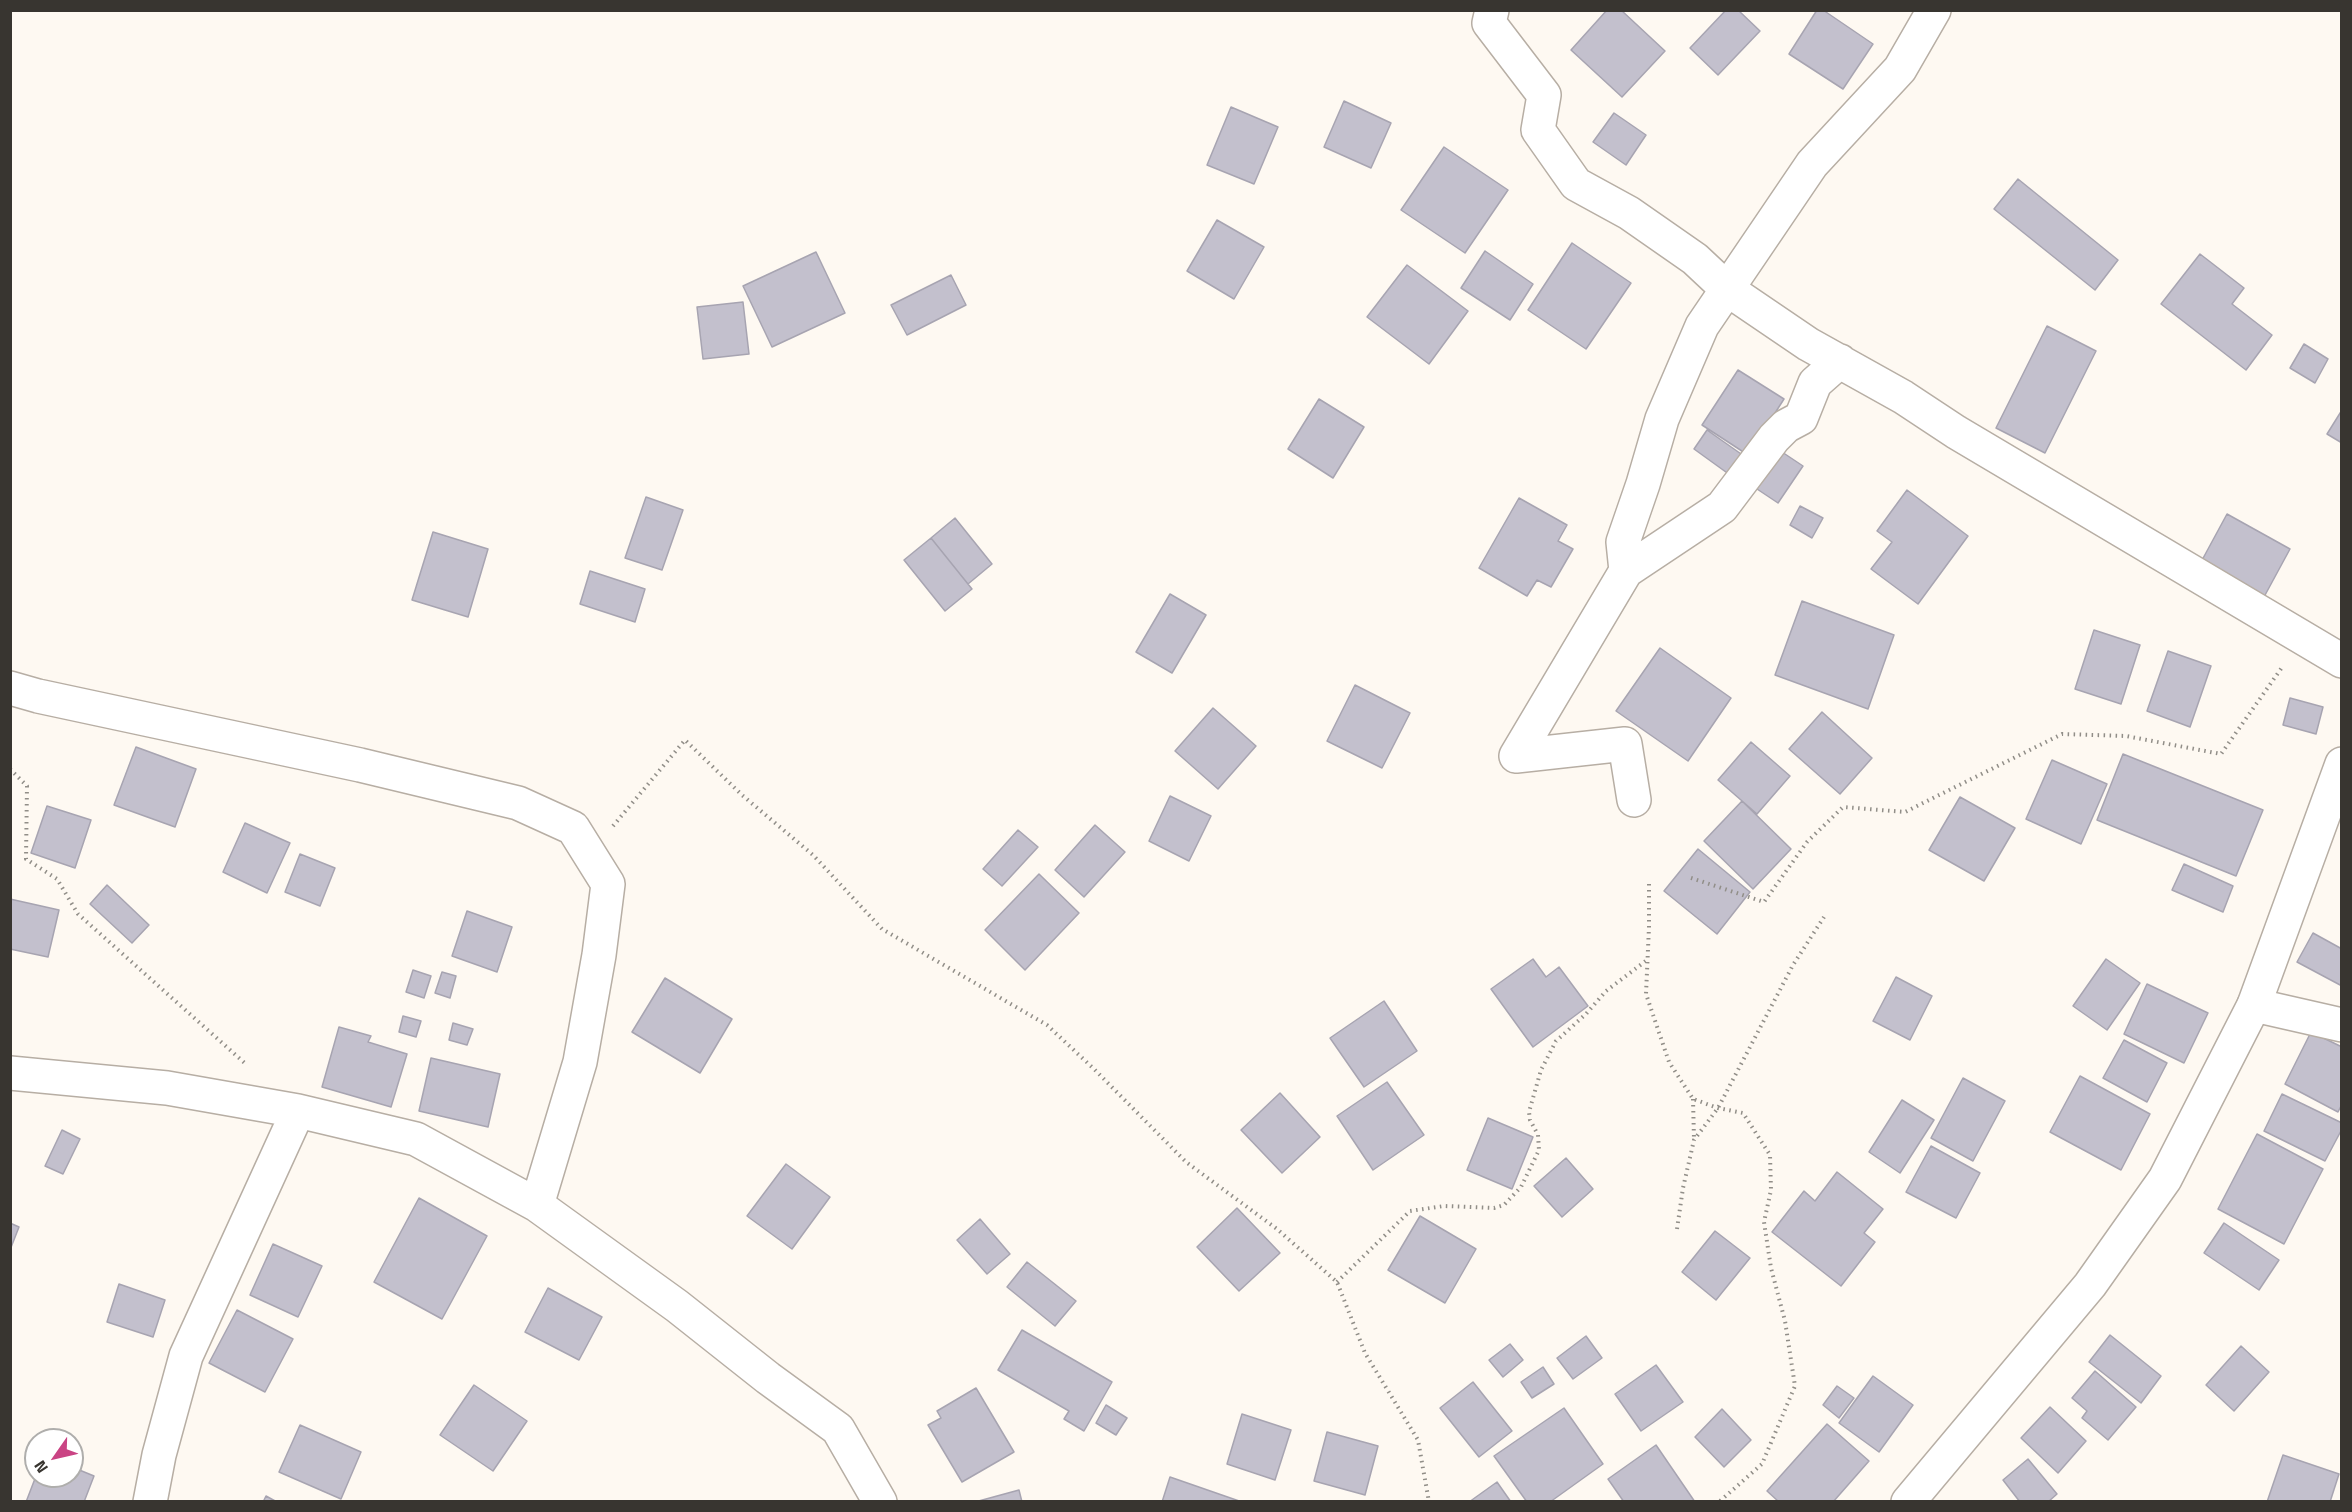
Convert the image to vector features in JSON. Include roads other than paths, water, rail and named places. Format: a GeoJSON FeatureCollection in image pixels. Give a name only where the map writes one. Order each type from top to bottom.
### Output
{"type":"FeatureCollection","features":[{"type":"Feature","properties":{"kind":"street"},"geometry":{"type":"LineString","coordinates":[[1492,10],[1489,23],[1544,95],[1538,130],[1576,184],[1629,213],[1695,259],[1727,289],[1808,344],[1903,397],[1956,432],[2342,661]]}},
{"type":"Feature","properties":{"kind":"street"},"geometry":{"type":"LineString","coordinates":[[1626,571],[1623,542],[1662,419],[1702,326],[1812,164],[1900,69],[1934,10]]}},
{"type":"Feature","properties":{"kind":"street"},"geometry":{"type":"LineString","coordinates":[[1634,800],[1625,744],[1516,756],[1626,571],[1722,507],[1774,438],[1786,426],[1801,418],[1815,383],[1839,361]]}},
{"type":"Feature","properties":{"kind":"street"},"geometry":{"type":"LineString","coordinates":[[10,688],[360,765],[518,803],[573,828],[608,884],[580,1062],[537,1206]]}},
{"type":"Feature","properties":{"kind":"street"},"geometry":{"type":"LineString","coordinates":[[1908,1502],[2090,1285],[2165,1179],[2254,1005],[2342,764]]}},
{"type":"Feature","properties":{"kind":"street"},"geometry":{"type":"LineString","coordinates":[[2254,1005],[2342,1025]]}},
{"type":"Feature","properties":{"kind":"street"},"geometry":{"type":"LineString","coordinates":[[10,1073],[167,1088],[298,1111],[416,1139],[537,1206],[677,1306],[768,1378],[838,1429],[880,1502]]}},
{"type":"Feature","properties":{"kind":"street"},"geometry":{"type":"LineString","coordinates":[[150,1502],[159,1455],[186,1356],[298,1111]]}}]}
